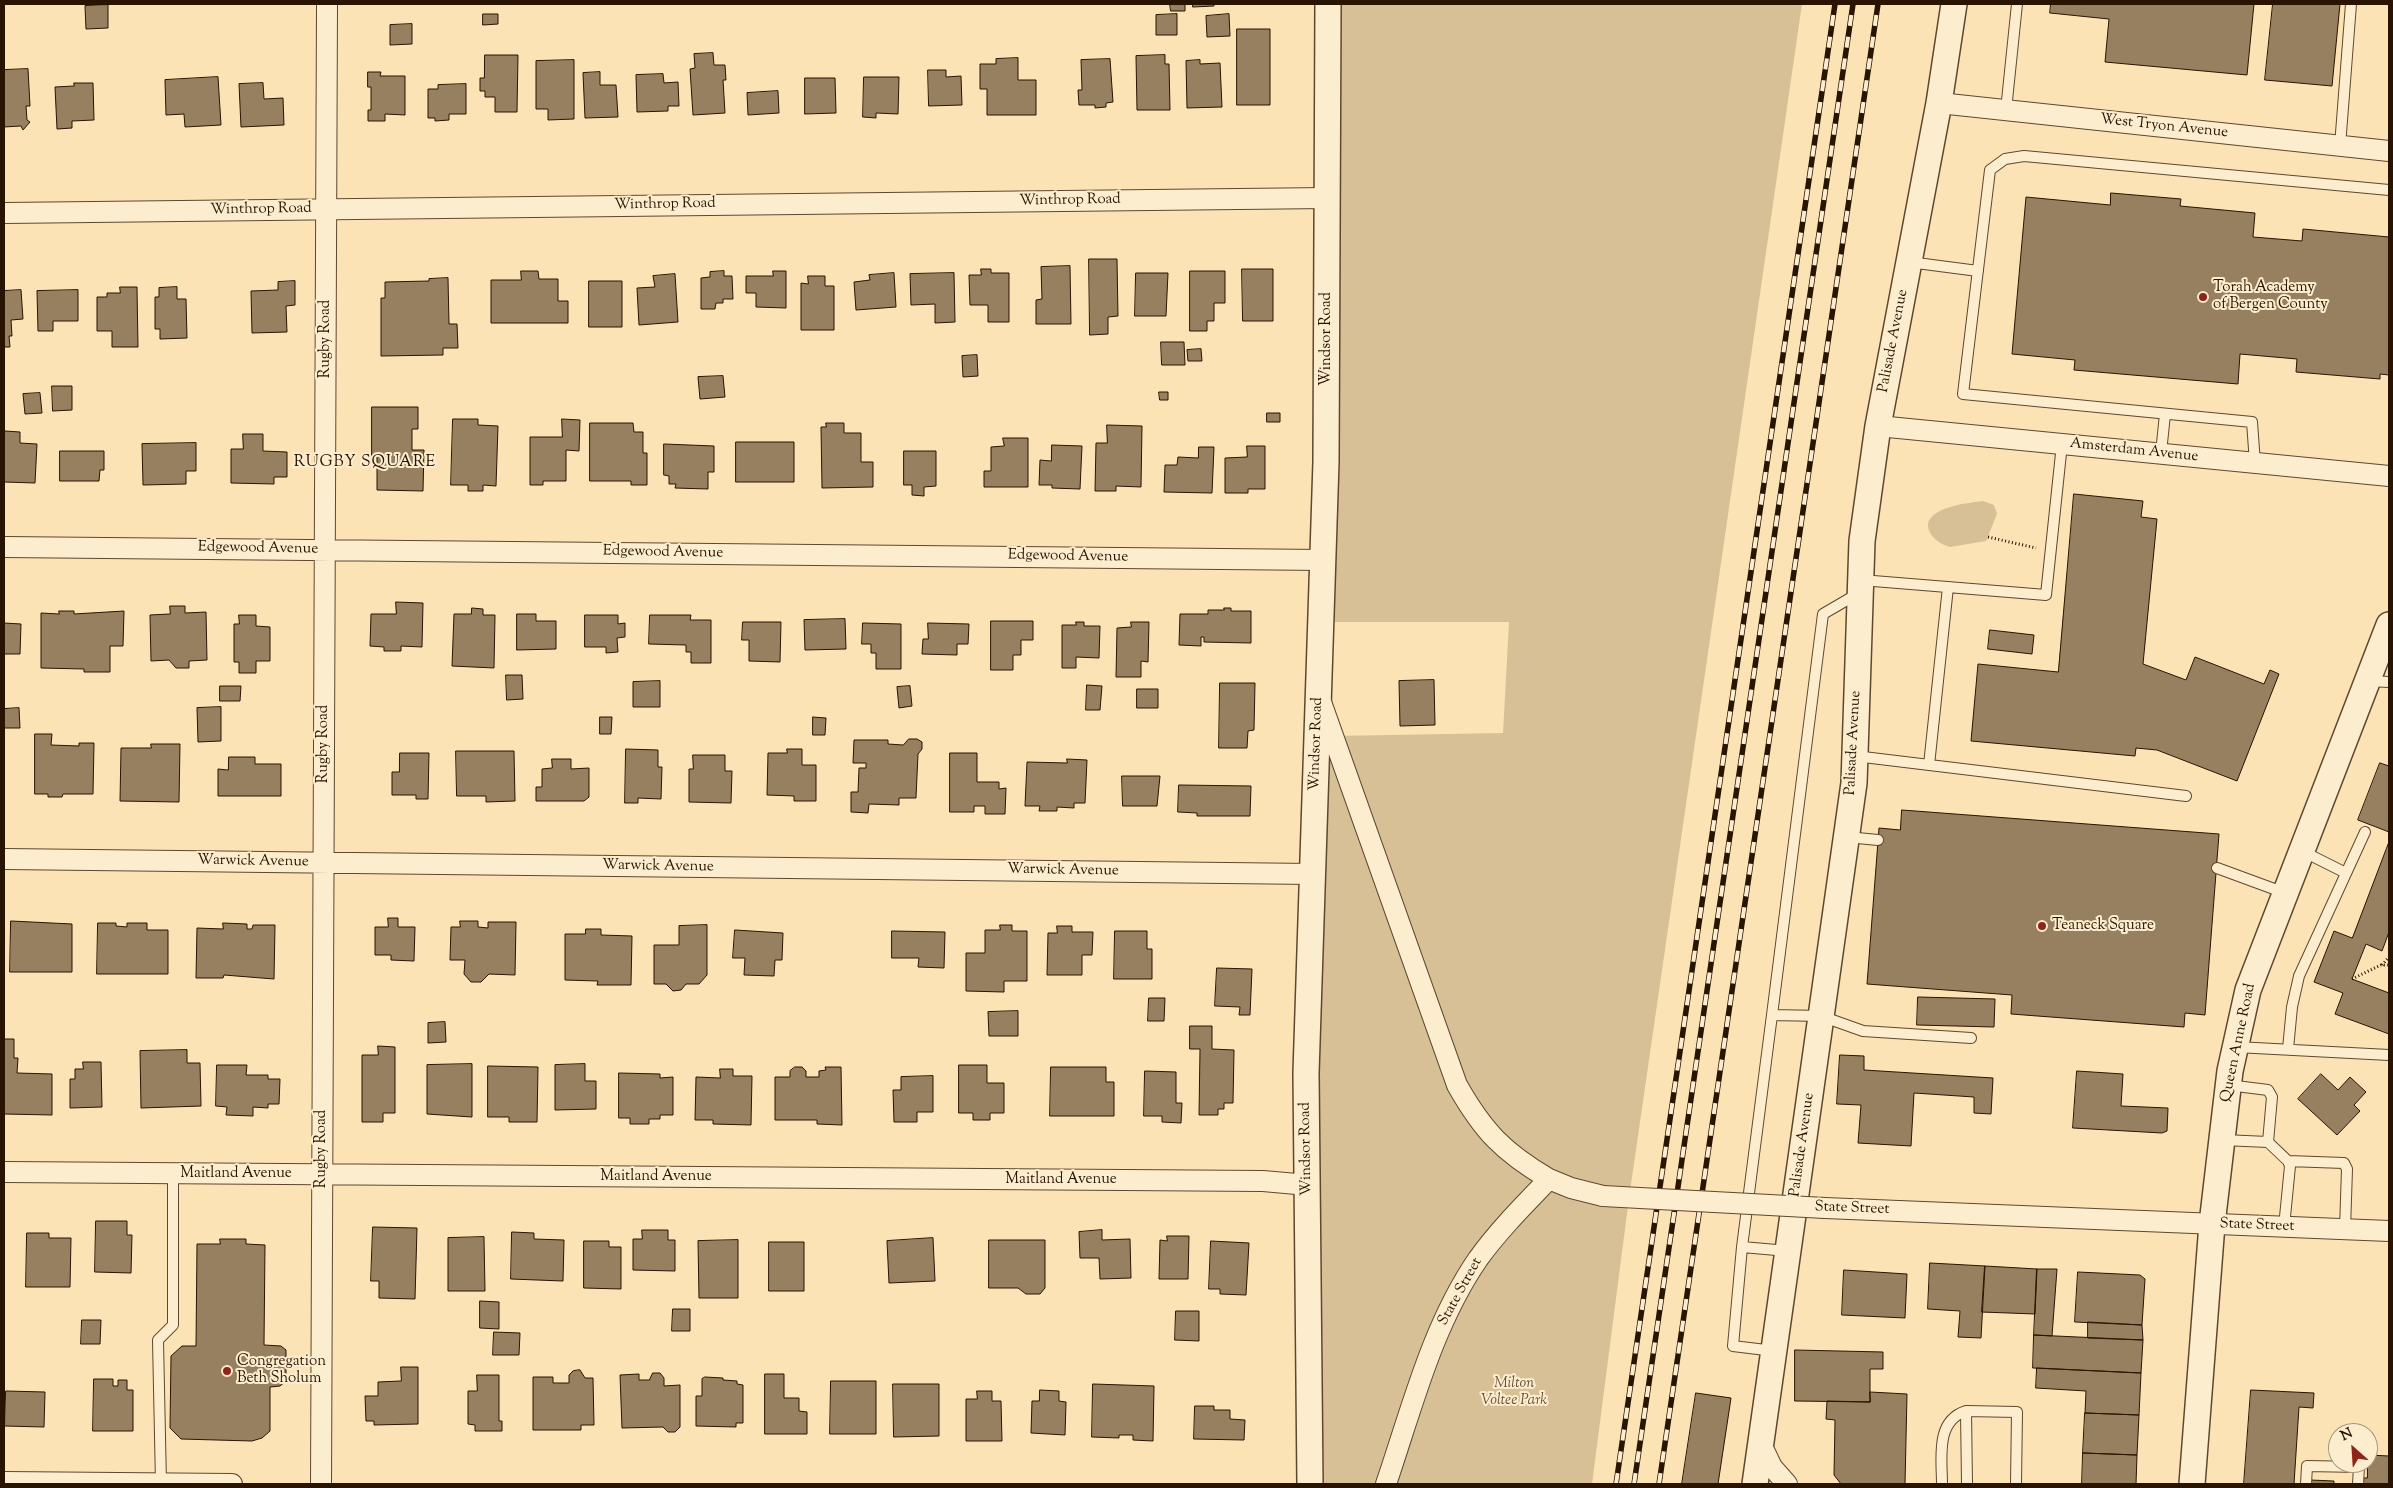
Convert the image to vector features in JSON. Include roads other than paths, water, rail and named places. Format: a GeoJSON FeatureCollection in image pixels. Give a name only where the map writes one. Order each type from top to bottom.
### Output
{"type":"FeatureCollection","features":[{"type":"Feature","properties":{"kind":"street","name":"Rugby Road"},"geometry":{"type":"LineString","coordinates":[[321,1484],[328,4]]}},
{"type":"Feature","properties":{"kind":"street","name":"Windsor Road"},"geometry":{"type":"LineString","coordinates":[[1310,1484],[1306,1073],[1326,452],[1328,4]]}},
{"type":"Feature","properties":{"kind":"street","name":"Palisade Avenue"},"geometry":{"type":"LineString","coordinates":[[1755,1484],[1854,783],[1862,541],[1878,426],[1939,103],[1954,4]]}},
{"type":"Feature","properties":{"kind":"street","name":"West Tryon Avenue"},"geometry":{"type":"LineString","coordinates":[[1939,103],[2389,152]]}},
{"type":"Feature","properties":{"kind":"street","name":"Winthrop Road"},"geometry":{"type":"LineString","coordinates":[[4,213],[1327,198]]}},
{"type":"Feature","properties":{"kind":"street","name":"Amsterdam Avenue"},"geometry":{"type":"LineString","coordinates":[[1878,426],[2389,476]]}},
{"type":"Feature","properties":{"kind":"street","name":"Edgewood Avenue"},"geometry":{"type":"LineString","coordinates":[[4,547],[1323,560]]}},
{"type":"Feature","properties":{"kind":"street","name":"Queen Anne Road"},"geometry":{"type":"LineString","coordinates":[[2192,1484],[2212,1224],[2228,1085],[2248,990],[2302,851],[2379,681],[2389,625]]}},
{"type":"Feature","properties":{"kind":"street"},"geometry":{"type":"LineString","coordinates":[[1319,695],[1457,1085],[1473,1114],[1494,1139],[1518,1161],[1549,1179]]}},
{"type":"Feature","properties":{"kind":"street","name":"Warwick Avenue"},"geometry":{"type":"LineString","coordinates":[[4,859],[1313,874]]}},
{"type":"Feature","properties":{"kind":"street","name":"Maitland Avenue"},"geometry":{"type":"LineString","coordinates":[[4,1172],[1263,1181],[1308,1185]]}},
{"type":"Feature","properties":{"kind":"street","name":"State Street"},"geometry":{"type":"LineString","coordinates":[[1386,1484],[1432,1346],[1454,1298],[1495,1237],[1549,1179],[1571,1188],[1603,1196],[1825,1208],[2389,1231]]}},
{"type":"Feature","properties":{"kind":"street"},"geometry":{"type":"LineString","coordinates":[[1761,1444],[1772,1467],[1786,1484]]}},
{"type":"Feature","properties":{"kind":"street"},"geometry":{"type":"LineString","coordinates":[[4,1482],[232,1484]]}},
{"type":"Feature","properties":{"kind":"lane"},"geometry":{"type":"LineString","coordinates":[[2006,110],[2017,4]]}},
{"type":"Feature","properties":{"kind":"lane"},"geometry":{"type":"LineString","coordinates":[[2340,146],[2351,4]]}},
{"type":"Feature","properties":{"kind":"lane"},"geometry":{"type":"LineString","coordinates":[[2255,463],[2252,422],[1963,394],[1990,170],[1998,162],[2024,156],[2389,190]]}},
{"type":"Feature","properties":{"kind":"lane"},"geometry":{"type":"LineString","coordinates":[[1909,262],[1978,271]]}},
{"type":"Feature","properties":{"kind":"lane"},"geometry":{"type":"LineString","coordinates":[[2160,453],[2164,414]]}},
{"type":"Feature","properties":{"kind":"lane"},"geometry":{"type":"LineString","coordinates":[[1774,1351],[1733,1346],[1742,1247],[1823,614],[1861,586],[1948,587],[2046,595],[2062,444]]}},
{"type":"Feature","properties":{"kind":"lane"},"geometry":{"type":"LineString","coordinates":[[1929,765],[1948,587]]}},
{"type":"Feature","properties":{"kind":"lane"},"geometry":{"type":"LineString","coordinates":[[1854,756],[2186,796]]}},
{"type":"Feature","properties":{"kind":"lane"},"geometry":{"type":"LineString","coordinates":[[2288,1050],[2292,1008],[2299,976],[2365,832]]}},
{"type":"Feature","properties":{"kind":"lane"},"geometry":{"type":"LineString","coordinates":[[1846,837],[1878,840]]}},
{"type":"Feature","properties":{"kind":"lane"},"geometry":{"type":"LineString","coordinates":[[2302,851],[2346,873]]}},
{"type":"Feature","properties":{"kind":"lane"},"geometry":{"type":"LineString","coordinates":[[2217,868],[2286,893]]}},
{"type":"Feature","properties":{"kind":"lane"},"geometry":{"type":"LineString","coordinates":[[1772,1015],[1821,1016],[1863,1031],[1971,1038]]}},
{"type":"Feature","properties":{"kind":"lane"},"geometry":{"type":"LineString","coordinates":[[2235,1047],[2389,1055]]}},
{"type":"Feature","properties":{"kind":"lane"},"geometry":{"type":"LineString","coordinates":[[2228,1085],[2268,1090],[2272,1097],[2268,1142]]}},
{"type":"Feature","properties":{"kind":"lane"},"geometry":{"type":"LineString","coordinates":[[2222,1140],[2268,1142],[2288,1160],[2290,1166],[2284,1226]]}},
{"type":"Feature","properties":{"kind":"lane"},"geometry":{"type":"LineString","coordinates":[[2288,1160],[2344,1163],[2347,1169],[2345,1229]]}},
{"type":"Feature","properties":{"kind":"lane"},"geometry":{"type":"LineString","coordinates":[[161,1484],[158,1340],[173,1325],[172,1174]]}},
{"type":"Feature","properties":{"kind":"lane"},"geometry":{"type":"LineString","coordinates":[[1742,1247],[1788,1251]]}},
{"type":"Feature","properties":{"kind":"lane"},"geometry":{"type":"LineString","coordinates":[[1966,1411],[1967,1484]]}},
{"type":"Feature","properties":{"kind":"lane"},"geometry":{"type":"LineString","coordinates":[[1942,1484],[1945,1428],[1954,1416],[1966,1411],[2017,1412],[2016,1484]]}},
{"type":"Feature","properties":{"kind":"lane"},"geometry":{"type":"LineString","coordinates":[[2306,1484],[2307,1466],[2359,1467],[2358,1484]]}},
{"type":"Feature","properties":{"kind":"railway"},"geometry":{"type":"LineString","coordinates":[[1616,1484],[1835,4]]}},
{"type":"Feature","properties":{"kind":"railway"},"geometry":{"type":"LineString","coordinates":[[1634,1484],[1853,4]]}},
{"type":"Feature","properties":{"kind":"railway"},"geometry":{"type":"LineString","coordinates":[[1659,1484],[1878,4]]}},
{"type":"Feature","properties":{"kind":"place","name":"Torah Academy of Bergen County"},"geometry":{"type":"Point","coordinates":[2203,297]}},
{"type":"Feature","properties":{"kind":"place","name":"Teaneck Square"},"geometry":{"type":"Point","coordinates":[2042,926]}},
{"type":"Feature","properties":{"kind":"place","name":"Congregation Beth Sholum"},"geometry":{"type":"Point","coordinates":[227,1371]}},
{"type":"Feature","properties":{"kind":"district","name":"RUGBY SQUARE"},"geometry":{"type":"Point","coordinates":[365,463]}},
{"type":"Feature","properties":{"kind":"park label","name":"Milton Voltee Park"},"geometry":{"type":"Point","coordinates":[1514,1392]}}]}
